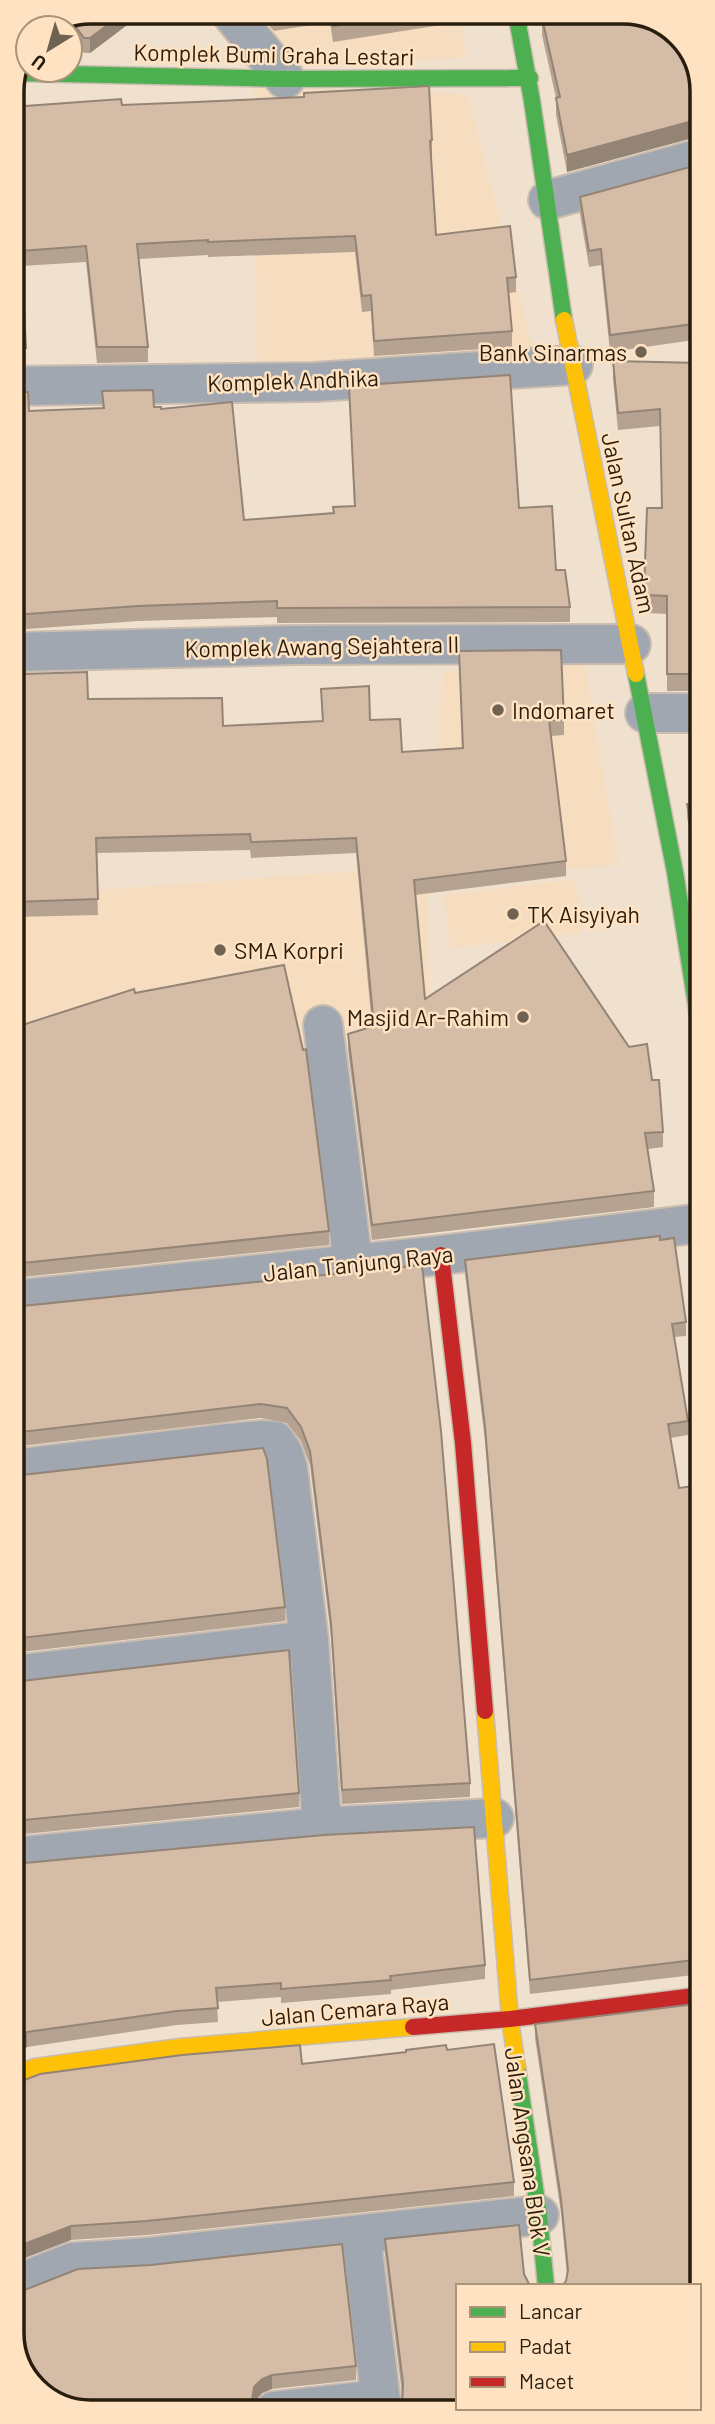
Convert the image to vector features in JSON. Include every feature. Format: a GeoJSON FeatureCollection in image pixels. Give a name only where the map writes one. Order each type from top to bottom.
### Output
{"type":"FeatureCollection","features":[{"type":"Feature","properties":{"kind":"main road","name":"Jalan Sultan Adam"},"geometry":{"type":"LineString","coordinates":[[519,25],[530,78],[573,365],[690,942]]}},
{"type":"Feature","properties":{"kind":"main road","name":"Komplek Bumi Graha Lestari"},"geometry":{"type":"LineString","coordinates":[[84,74],[285,79],[530,78]]}},
{"type":"Feature","properties":{"kind":"main road","name":"Jalan Angsana Blok V"},"geometry":{"type":"LineString","coordinates":[[442,1255],[463,1443],[510,2019],[539,2215],[546,2284]]}},
{"type":"Feature","properties":{"kind":"main road","name":"Jalan Cemara Raya"},"geometry":{"type":"LineString","coordinates":[[24,2071],[35,2067],[180,2047],[510,2019],[690,1996]]}},
{"type":"Feature","properties":{"kind":"street"},"geometry":{"type":"LineString","coordinates":[[240,24],[285,79]]}},
{"type":"Feature","properties":{"kind":"street"},"geometry":{"type":"LineString","coordinates":[[548,200],[690,161]]}},
{"type":"Feature","properties":{"kind":"street","name":"Komplek Andhika"},"geometry":{"type":"LineString","coordinates":[[24,386],[315,382],[573,365]]}},
{"type":"Feature","properties":{"kind":"street","name":"Komplek Awang Sejahtera II"},"geometry":{"type":"LineString","coordinates":[[24,652],[292,645],[631,644]]}},
{"type":"Feature","properties":{"kind":"street"},"geometry":{"type":"LineString","coordinates":[[645,713],[690,713]]}},
{"type":"Feature","properties":{"kind":"street"},"geometry":{"type":"LineString","coordinates":[[323,1025],[353,1263]]}},
{"type":"Feature","properties":{"kind":"street","name":"Jalan Tanjung Raya"},"geometry":{"type":"LineString","coordinates":[[24,1299],[442,1255],[690,1224]]}},
{"type":"Feature","properties":{"kind":"street"},"geometry":{"type":"LineString","coordinates":[[24,1468],[219,1444],[275,1441],[284,1453],[288,1468],[309,1640],[322,1827]]}},
{"type":"Feature","properties":{"kind":"street"},"geometry":{"type":"LineString","coordinates":[[24,1674],[309,1640]]}},
{"type":"Feature","properties":{"kind":"street"},"geometry":{"type":"LineString","coordinates":[[24,1856],[322,1827],[494,1818]]}},
{"type":"Feature","properties":{"kind":"street"},"geometry":{"type":"LineString","coordinates":[[24,2281],[73,2262],[149,2257],[539,2215]]}},
{"type":"Feature","properties":{"kind":"street"},"geometry":{"type":"LineString","coordinates":[[362,2234],[381,2400]]}},
{"type":"Feature","properties":{"kind":"shaded area"},"geometry":{"type":"Polygon","coordinates":[[[245,24],[461,25],[467,58],[295,64],[245,24]]]}},
{"type":"Feature","properties":{"kind":"shaded area"},"geometry":{"type":"Polygon","coordinates":[[[254,87],[468,94],[535,357],[257,369],[254,87]]]}},
{"type":"Feature","properties":{"kind":"shaded area"},"geometry":{"type":"Polygon","coordinates":[[[584,660],[619,865],[428,881],[443,672],[584,660]]]}},
{"type":"Feature","properties":{"kind":"shaded area","name":"SMA Korpri"},"geometry":{"type":"Polygon","coordinates":[[[421,866],[428,881],[427,946],[431,1001],[378,1033],[337,1041],[305,1043],[24,1121],[24,895],[421,866]]]}},
{"type":"Feature","properties":{"kind":"shaded area","name":"TK Aisyiyah"},"geometry":{"type":"Polygon","coordinates":[[[576,879],[582,933],[450,948],[444,894],[576,879]]]}},
{"type":"Feature","properties":{"kind":"building"},"geometry":{"type":"Polygon","coordinates":[[[109,24],[90,38],[84,38],[84,25],[109,24]]]}},
{"type":"Feature","properties":{"kind":"building"},"geometry":{"type":"Polygon","coordinates":[[[544,25],[641,27],[668,41],[682,58],[689,78],[690,122],[567,155],[556,98],[560,97],[544,25]]]}},
{"type":"Feature","properties":{"kind":"building"},"geometry":{"type":"Polygon","coordinates":[[[429,86],[436,235],[510,226],[516,277],[507,278],[512,331],[374,341],[371,295],[362,296],[355,236],[208,240],[137,244],[148,347],[97,347],[86,246],[24,251],[24,106],[121,99],[122,105],[304,97],[304,93],[429,86]]]}},
{"type":"Feature","properties":{"kind":"building"},"geometry":{"type":"Polygon","coordinates":[[[690,167],[690,324],[610,335],[601,249],[589,251],[580,197],[690,167]]]}},
{"type":"Feature","properties":{"kind":"building"},"geometry":{"type":"Polygon","coordinates":[[[24,309],[26,348],[24,348],[24,309]]]}},
{"type":"Feature","properties":{"kind":"building"},"geometry":{"type":"Polygon","coordinates":[[[613,361],[690,363],[690,674],[667,674],[667,596],[646,595],[644,589],[647,508],[662,508],[660,409],[618,413],[613,361]]]}},
{"type":"Feature","properties":{"kind":"building"},"geometry":{"type":"Polygon","coordinates":[[[510,375],[519,508],[552,506],[556,570],[565,570],[570,607],[277,608],[277,601],[138,606],[24,614],[24,392],[28,392],[29,411],[104,408],[102,391],[153,390],[154,407],[161,409],[232,402],[244,520],[334,513],[333,507],[355,506],[349,386],[510,375]]]}},
{"type":"Feature","properties":{"kind":"building"},"geometry":{"type":"Polygon","coordinates":[[[561,650],[564,720],[549,720],[566,861],[414,880],[425,999],[544,921],[629,1047],[647,1044],[652,1080],[659,1080],[663,1132],[645,1133],[654,1191],[372,1225],[348,1034],[374,1026],[356,838],[251,842],[250,834],[96,838],[98,899],[24,902],[24,658],[25,674],[87,672],[88,699],[222,698],[223,726],[323,721],[321,689],[369,686],[370,720],[400,719],[402,752],[463,748],[459,651],[561,650]]]}},
{"type":"Feature","properties":{"kind":"building"},"geometry":{"type":"Polygon","coordinates":[[[284,965],[303,1050],[306,1049],[329,1231],[24,1263],[24,1024],[134,989],[135,993],[284,965]]]}},
{"type":"Feature","properties":{"kind":"building"},"geometry":{"type":"Polygon","coordinates":[[[660,1236],[660,1240],[674,1238],[686,1322],[672,1324],[688,1421],[668,1424],[679,1488],[690,1487],[690,1960],[530,1980],[485,1427],[465,1260],[660,1236]]]}},
{"type":"Feature","properties":{"kind":"building"},"geometry":{"type":"Polygon","coordinates":[[[422,1265],[441,1431],[470,1783],[342,1790],[331,1623],[310,1451],[301,1427],[287,1408],[261,1404],[24,1432],[24,1306],[422,1265]]]}},
{"type":"Feature","properties":{"kind":"building"},"geometry":{"type":"Polygon","coordinates":[[[263,1448],[267,1459],[285,1607],[24,1638],[24,1475],[263,1448]]]}},
{"type":"Feature","properties":{"kind":"building"},"geometry":{"type":"Polygon","coordinates":[[[289,1650],[299,1793],[24,1820],[24,1681],[289,1650]]]}},
{"type":"Feature","properties":{"kind":"building"},"geometry":{"type":"Polygon","coordinates":[[[474,1827],[485,1965],[390,1976],[391,1980],[281,1989],[281,1983],[216,1988],[218,2008],[177,2011],[24,2033],[24,1863],[324,1835],[474,1827]]]}},
{"type":"Feature","properties":{"kind":"building"},"geometry":{"type":"Polygon","coordinates":[[[690,2005],[690,2284],[564,2284],[568,2270],[561,2199],[535,2024],[690,2005]]]}},
{"type":"Feature","properties":{"kind":"building"},"geometry":{"type":"Polygon","coordinates":[[[494,2044],[514,2182],[147,2221],[71,2226],[24,2244],[24,2080],[40,2074],[182,2055],[300,2045],[302,2064],[446,2045],[447,2050],[494,2044]]]}},
{"type":"Feature","properties":{"kind":"building"},"geometry":{"type":"Polygon","coordinates":[[[519,2225],[524,2274],[529,2284],[456,2284],[456,2400],[402,2400],[403,2383],[385,2239],[519,2225]]]}},
{"type":"Feature","properties":{"kind":"building"},"geometry":{"type":"Polygon","coordinates":[[[342,2244],[356,2366],[272,2375],[262,2379],[254,2387],[252,2399],[87,2399],[66,2394],[47,2383],[33,2366],[26,2346],[24,2290],[78,2269],[151,2265],[342,2244]]]}},
{"type":"Feature","properties":{"kind":"traffic: fast"},"geometry":{"type":"LineString","coordinates":[[518,25],[564,320]]}},
{"type":"Feature","properties":{"kind":"traffic: fast"},"geometry":{"type":"LineString","coordinates":[[84,74],[285,79],[530,78]]}},
{"type":"Feature","properties":{"kind":"traffic: fast"},"geometry":{"type":"LineString","coordinates":[[636,674],[675,872],[690,966]]}},
{"type":"Feature","properties":{"kind":"traffic: fast"},"geometry":{"type":"LineString","coordinates":[[517,2067],[539,2215],[546,2284]]}},
{"type":"Feature","properties":{"kind":"traffic: slow"},"geometry":{"type":"LineString","coordinates":[[564,320],[636,674]]}},
{"type":"Feature","properties":{"kind":"traffic: slow"},"geometry":{"type":"LineString","coordinates":[[485,1711],[510,2019],[517,2067]]}},
{"type":"Feature","properties":{"kind":"traffic: slow"},"geometry":{"type":"LineString","coordinates":[[24,2071],[35,2067],[180,2047],[413,2027]]}},
{"type":"Feature","properties":{"kind":"traffic: jam"},"geometry":{"type":"LineString","coordinates":[[441,1255],[463,1443],[485,1711]]}},
{"type":"Feature","properties":{"kind":"traffic: jam"},"geometry":{"type":"LineString","coordinates":[[413,2027],[510,2019],[690,1997]]}},
{"type":"Feature","properties":{"kind":"place","name":"Bank Sinarmas"},"geometry":{"type":"Point","coordinates":[641,352]}},
{"type":"Feature","properties":{"kind":"place","name":"Indomaret"},"geometry":{"type":"Point","coordinates":[498,710]}},
{"type":"Feature","properties":{"kind":"place","name":"TK Aisyiyah"},"geometry":{"type":"Point","coordinates":[513,914]}},
{"type":"Feature","properties":{"kind":"place","name":"SMA Korpri"},"geometry":{"type":"Point","coordinates":[220,950]}},
{"type":"Feature","properties":{"kind":"place","name":"Masjid Ar-Rahim"},"geometry":{"type":"Point","coordinates":[523,1017]}}]}
